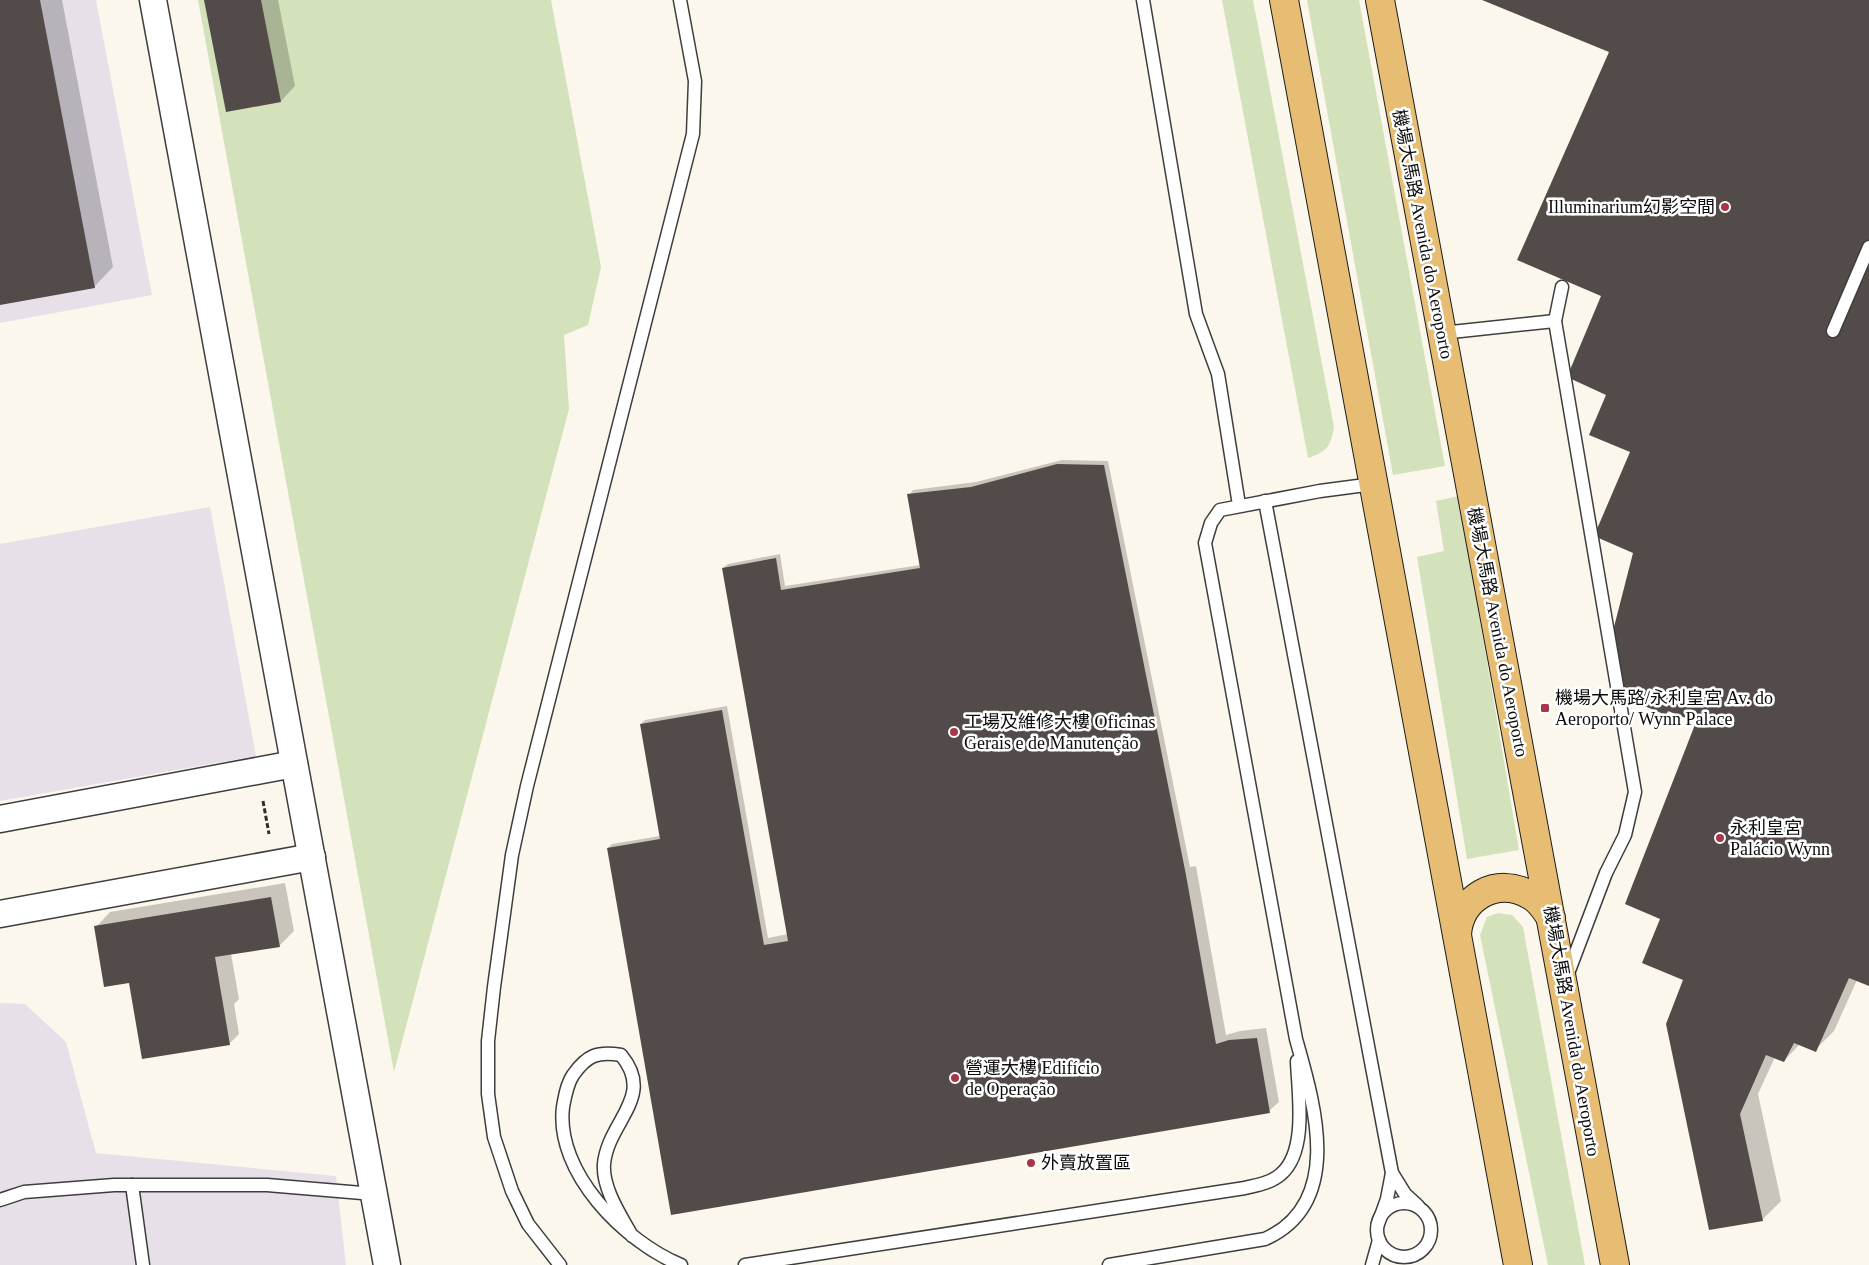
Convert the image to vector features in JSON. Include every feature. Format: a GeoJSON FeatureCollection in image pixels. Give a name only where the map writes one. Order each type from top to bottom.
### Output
{"type":"FeatureCollection","features":[{"type":"Feature","properties":{"kind":"main road"},"geometry":{"type":"LineString","coordinates":[[1284,0],[1518,1265]]}},
{"type":"Feature","properties":{"kind":"main road","name":"機場大馬路 Avenida do Aeroporto"},"geometry":{"type":"LineString","coordinates":[[1380,0],[1615,1265]]}},
{"type":"Feature","properties":{"kind":"main road"},"geometry":{"type":"LineString","coordinates":[[1457,934],[1458,920],[1465,908],[1476,897],[1489,890],[1518,889],[1532,895],[1543,905],[1551,918]]}},
{"type":"Feature","properties":{"kind":"street"},"geometry":{"type":"LineString","coordinates":[[153,0],[387,1265]]}},
{"type":"Feature","properties":{"kind":"street"},"geometry":{"type":"LineString","coordinates":[[0,819],[294,764]]}},
{"type":"Feature","properties":{"kind":"street"},"geometry":{"type":"LineString","coordinates":[[0,914],[312,857]]}},
{"type":"Feature","properties":{"kind":"lane"},"geometry":{"type":"LineString","coordinates":[[560,1265],[528,1224],[512,1191],[494,1137],[488,1094],[488,1041],[512,855],[527,786],[693,134],[695,81],[680,0]]}},
{"type":"Feature","properties":{"kind":"lane"},"geometry":{"type":"LineString","coordinates":[[1143,0],[1196,314],[1218,374],[1238,505]]}},
{"type":"Feature","properties":{"kind":"lane"},"geometry":{"type":"LineString","coordinates":[[1833,330],[1869,247]]}},
{"type":"Feature","properties":{"kind":"lane"},"geometry":{"type":"LineString","coordinates":[[1562,287],[1555,321],[1635,792],[1625,835],[1606,873],[1564,986]]}},
{"type":"Feature","properties":{"kind":"lane"},"geometry":{"type":"LineString","coordinates":[[1442,333],[1555,321]]}},
{"type":"Feature","properties":{"kind":"lane"},"geometry":{"type":"LineString","coordinates":[[1109,1265],[1265,1239],[1282,1232],[1296,1219],[1313,1182],[1318,1157],[1318,1134],[1312,1097],[1296,1039],[1205,543],[1210,523],[1220,510],[1238,505],[1373,484]]}},
{"type":"Feature","properties":{"kind":"lane"},"geometry":{"type":"LineString","coordinates":[[1265,501],[1392,1173],[1405,1194],[1420,1208],[1430,1223],[1431,1232],[1424,1248],[1405,1265]]}},
{"type":"Feature","properties":{"kind":"lane"},"geometry":{"type":"LineString","coordinates":[[745,1265],[1245,1188],[1269,1182],[1282,1174],[1291,1160],[1299,1128],[1296,1039]]}},
{"type":"Feature","properties":{"kind":"lane"},"geometry":{"type":"LineString","coordinates":[[632,1236],[606,1180],[604,1165],[614,1130],[633,1098],[635,1080],[632,1067],[621,1055],[606,1052],[582,1061],[571,1078],[565,1096],[562,1121],[565,1142],[578,1172],[596,1201],[632,1236],[665,1258],[681,1265]]}},
{"type":"Feature","properties":{"kind":"lane"},"geometry":{"type":"LineString","coordinates":[[1372,1265],[1379,1240],[1378,1224],[1387,1199],[1392,1173]]}},
{"type":"Feature","properties":{"kind":"lane"},"geometry":{"type":"LineString","coordinates":[[0,1200],[24,1192],[132,1185],[267,1185],[374,1194]]}},
{"type":"Feature","properties":{"kind":"lane"},"geometry":{"type":"LineString","coordinates":[[132,1185],[143,1265]]}},
{"type":"Feature","properties":{"kind":"lane"},"geometry":{"type":"LineString","coordinates":[[1378,1224],[1381,1216],[1394,1205],[1411,1204],[1420,1208]]}},
{"type":"Feature","properties":{"kind":"lane"},"geometry":{"type":"LineString","coordinates":[[1379,1240],[1384,1248],[1399,1256],[1416,1254]]}},
{"type":"Feature","properties":{"kind":"path"},"geometry":{"type":"LineString","coordinates":[[258,770],[274,864]]}},
{"type":"Feature","properties":{"kind":"shaded area"},"geometry":{"type":"Polygon","coordinates":[[[0,0],[96,0],[152,295],[0,323],[0,0]]]}},
{"type":"Feature","properties":{"kind":"shaded area"},"geometry":{"type":"Polygon","coordinates":[[[210,507],[256,756],[0,801],[0,544],[210,507]]]}},
{"type":"Feature","properties":{"kind":"shaded area"},"geometry":{"type":"Polygon","coordinates":[[[0,1003],[25,1004],[66,1042],[96,1153],[336,1176],[346,1265],[0,1265],[0,1003]]]}},
{"type":"Feature","properties":{"kind":"green space"},"geometry":{"type":"Polygon","coordinates":[[[198,0],[551,0],[601,267],[588,325],[564,335],[569,409],[394,1072],[198,0]]]}},
{"type":"Feature","properties":{"kind":"green space"},"geometry":{"type":"Polygon","coordinates":[[[1222,0],[1253,0],[1334,427],[1327,448],[1308,458],[1222,0]]]}},
{"type":"Feature","properties":{"kind":"green space"},"geometry":{"type":"Polygon","coordinates":[[[1307,0],[1359,0],[1445,466],[1393,475],[1307,0]]]}},
{"type":"Feature","properties":{"kind":"green space"},"geometry":{"type":"Polygon","coordinates":[[[1459,496],[1519,850],[1467,859],[1417,557],[1444,551],[1436,501],[1459,496]]]}},
{"type":"Feature","properties":{"kind":"green space"},"geometry":{"type":"Polygon","coordinates":[[[1498,913],[1512,915],[1523,927],[1585,1265],[1548,1265],[1480,935],[1487,917],[1498,913]]]}},
{"type":"Feature","properties":{"kind":"building"},"geometry":{"type":"Polygon","coordinates":[[[0,0],[40,0],[95,288],[0,305],[0,0]]]}},
{"type":"Feature","properties":{"kind":"building"},"geometry":{"type":"Polygon","coordinates":[[[204,0],[261,0],[281,102],[226,112],[204,0]]]}},
{"type":"Feature","properties":{"kind":"building","name":"永利皇宮 Palácio Wynn"},"geometry":{"type":"Polygon","coordinates":[[[1482,0],[1869,0],[1869,986],[1849,978],[1816,1052],[1794,1043],[1784,1062],[1766,1055],[1740,1114],[1763,1221],[1709,1230],[1666,1024],[1683,980],[1642,963],[1660,919],[1625,904],[1696,722],[1668,711],[1666,715],[1625,698],[1614,627],[1633,553],[1594,536],[1630,452],[1589,435],[1606,395],[1567,377],[1601,296],[1517,260],[1609,52],[1482,0]]]}},
{"type":"Feature","properties":{"kind":"building"},"geometry":{"type":"Polygon","coordinates":[[[1057,464],[1104,465],[1186,875],[1216,1044],[1229,1040],[1257,1038],[1270,1113],[671,1215],[607,848],[660,839],[640,724],[722,710],[764,945],[788,941],[722,568],[776,558],[781,590],[920,568],[907,494],[971,487],[1057,464]]]}},
{"type":"Feature","properties":{"kind":"building"},"geometry":{"type":"Polygon","coordinates":[[[271,897],[280,947],[215,957],[230,1045],[142,1059],[129,983],[104,987],[94,926],[271,897]]]}},
{"type":"Feature","properties":{"kind":"place","name":"Illuminarium幻影空間"},"geometry":{"type":"Point","coordinates":[1725,207]}},
{"type":"Feature","properties":{"kind":"place","name":"機場大馬路/永利皇宮 Av. do Aeroporto/ Wynn Palace"},"geometry":{"type":"Point","coordinates":[1545,708]}},
{"type":"Feature","properties":{"kind":"place","name":"工場及維修大樓 Oficinas Gerais e de Manutenção"},"geometry":{"type":"Point","coordinates":[954,732]}},
{"type":"Feature","properties":{"kind":"place","name":"永利皇宮 Palácio Wynn"},"geometry":{"type":"Point","coordinates":[1720,838]}},
{"type":"Feature","properties":{"kind":"place","name":"營運大樓 Edifício de Operação"},"geometry":{"type":"Point","coordinates":[955,1078]}},
{"type":"Feature","properties":{"kind":"place","name":"外賣放置區"},"geometry":{"type":"Point","coordinates":[1031,1163]}}]}
